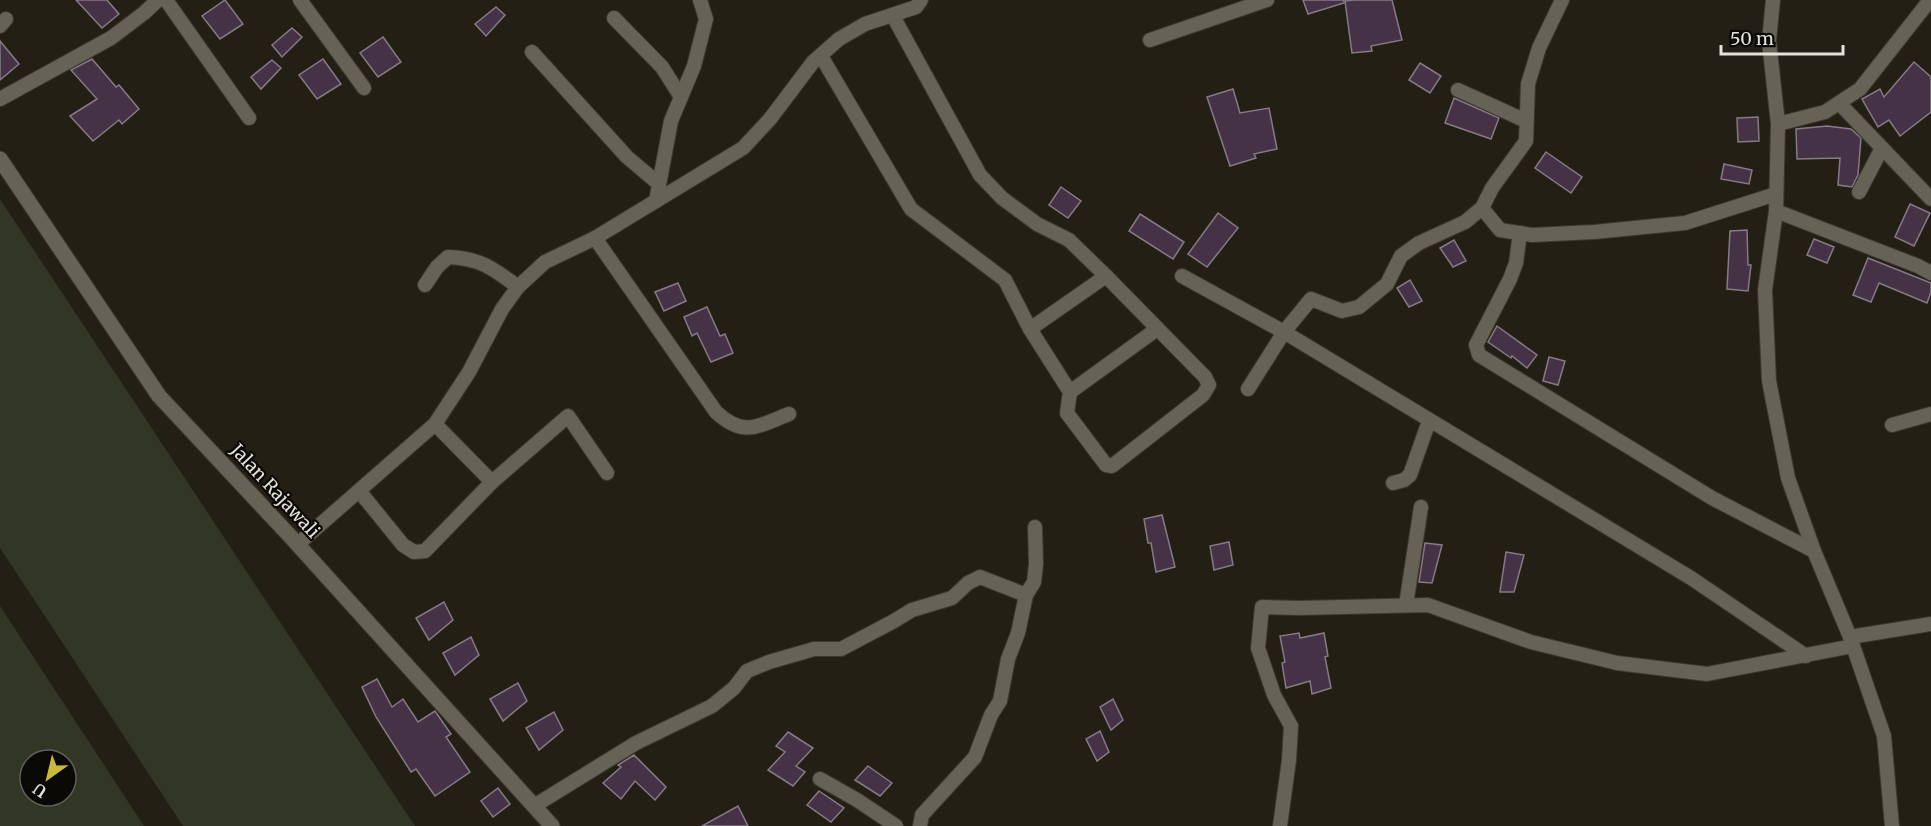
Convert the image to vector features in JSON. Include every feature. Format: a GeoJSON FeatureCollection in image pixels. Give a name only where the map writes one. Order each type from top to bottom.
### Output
{"type":"FeatureCollection","features":[{"type":"Feature","properties":{"kind":"street"},"geometry":{"type":"LineString","coordinates":[[0,99],[111,38],[158,0]]}},
{"type":"Feature","properties":{"kind":"street"},"geometry":{"type":"LineString","coordinates":[[166,0],[249,118]]}},
{"type":"Feature","properties":{"kind":"street"},"geometry":{"type":"LineString","coordinates":[[300,0],[364,88]]}},
{"type":"Feature","properties":{"kind":"street"},"geometry":{"type":"LineString","coordinates":[[656,201],[671,121],[694,66],[705,19],[700,0]]}},
{"type":"Feature","properties":{"kind":"street"},"geometry":{"type":"LineString","coordinates":[[298,544],[435,424],[469,372],[502,309],[518,287],[545,262],[595,238],[743,148],[770,119],[795,84],[839,39],[865,24],[916,8],[921,0]]}},
{"type":"Feature","properties":{"kind":"street"},"geometry":{"type":"LineString","coordinates":[[1150,40],[1267,0]]}},
{"type":"Feature","properties":{"kind":"street"},"geometry":{"type":"LineString","coordinates":[[1248,389],[1284,332],[1311,299],[1342,311],[1359,308],[1387,284],[1401,256],[1419,243],[1465,222],[1482,208],[1492,188],[1526,141],[1528,84],[1539,48],[1562,0]]}},
{"type":"Feature","properties":{"kind":"street"},"geometry":{"type":"LineString","coordinates":[[1773,0],[1769,41],[1778,124],[1776,211],[1765,290],[1769,381],[1788,478],[1814,551],[1851,641],[1884,736],[1892,826]]}},
{"type":"Feature","properties":{"kind":"street"},"geometry":{"type":"LineString","coordinates":[[1778,124],[1825,112],[1860,89],[1930,0]]}},
{"type":"Feature","properties":{"kind":"street"},"geometry":{"type":"LineString","coordinates":[[893,16],[980,175],[1002,198],[1037,224],[1069,240],[1205,377],[1209,385],[1203,395],[1112,466],[1106,465],[1066,412],[1070,392],[1157,329]]}},
{"type":"Feature","properties":{"kind":"street"},"geometry":{"type":"LineString","coordinates":[[614,18],[662,67],[681,97]]}},
{"type":"Feature","properties":{"kind":"street"},"geometry":{"type":"LineString","coordinates":[[532,52],[627,157],[659,184]]}},
{"type":"Feature","properties":{"kind":"street"},"geometry":{"type":"LineString","coordinates":[[821,56],[911,209],[1005,280],[1030,329],[1070,392]]}},
{"type":"Feature","properties":{"kind":"street"},"geometry":{"type":"LineString","coordinates":[[1458,90],[1526,121]]}},
{"type":"Feature","properties":{"kind":"street"},"geometry":{"type":"LineString","coordinates":[[1839,103],[1931,199]]}},
{"type":"Feature","properties":{"kind":"street"},"geometry":{"type":"LineString","coordinates":[[1859,192],[1882,148]]}},
{"type":"Feature","properties":{"kind":"street","name":"Jalan Rajawali"},"geometry":{"type":"LineString","coordinates":[[0,159],[159,396],[298,544],[552,826]]}},
{"type":"Feature","properties":{"kind":"street"},"geometry":{"type":"LineString","coordinates":[[1482,208],[1500,230],[1532,235],[1594,232],[1685,223],[1776,194]]}},
{"type":"Feature","properties":{"kind":"street"},"geometry":{"type":"LineString","coordinates":[[1776,211],[1931,273]]}},
{"type":"Feature","properties":{"kind":"street"},"geometry":{"type":"LineString","coordinates":[[1520,233],[1516,263],[1510,279],[1476,345],[1479,355],[1712,498],[1814,551]]}},
{"type":"Feature","properties":{"kind":"street"},"geometry":{"type":"LineString","coordinates":[[595,238],[716,412],[730,425],[750,428],[789,414]]}},
{"type":"Feature","properties":{"kind":"street"},"geometry":{"type":"LineString","coordinates":[[424,285],[437,267],[448,257],[467,258],[493,268],[518,287]]}},
{"type":"Feature","properties":{"kind":"street"},"geometry":{"type":"LineString","coordinates":[[1030,329],[1106,276]]}},
{"type":"Feature","properties":{"kind":"street"},"geometry":{"type":"LineString","coordinates":[[1182,276],[1284,332],[1691,578],[1806,656]]}},
{"type":"Feature","properties":{"kind":"street"},"geometry":{"type":"LineString","coordinates":[[1892,425],[1931,414]]}},
{"type":"Feature","properties":{"kind":"street"},"geometry":{"type":"LineString","coordinates":[[360,492],[402,545],[414,552],[425,551],[492,482],[568,416],[607,472]]}},
{"type":"Feature","properties":{"kind":"street"},"geometry":{"type":"LineString","coordinates":[[1393,483],[1404,480],[1410,475],[1429,421]]}},
{"type":"Feature","properties":{"kind":"street"},"geometry":{"type":"LineString","coordinates":[[435,424],[492,482]]}},
{"type":"Feature","properties":{"kind":"street"},"geometry":{"type":"LineString","coordinates":[[1406,605],[1421,507]]}},
{"type":"Feature","properties":{"kind":"street"},"geometry":{"type":"LineString","coordinates":[[920,826],[922,815],[975,757],[991,715],[1000,701],[1008,659],[1018,633],[1026,595],[1034,582],[1035,527]]}},
{"type":"Feature","properties":{"kind":"street"},"geometry":{"type":"LineString","coordinates":[[534,806],[636,743],[712,706],[734,688],[747,670],[814,649],[841,649],[912,610],[952,598],[968,583],[980,577],[1026,595]]}},
{"type":"Feature","properties":{"kind":"street"},"geometry":{"type":"LineString","coordinates":[[1280,826],[1291,726],[1274,695],[1258,648],[1262,607],[1428,605],[1531,642],[1628,664],[1707,674],[1806,656],[1851,641],[1931,624]]}},
{"type":"Feature","properties":{"kind":"street"},"geometry":{"type":"LineString","coordinates":[[820,779],[896,826]]}},
{"type":"Feature","properties":{"kind":"green space"},"geometry":{"type":"Polygon","coordinates":[[[0,199],[415,826],[183,826],[0,548],[0,199]]]}},
{"type":"Feature","properties":{"kind":"green space"},"geometry":{"type":"Polygon","coordinates":[[[0,606],[144,826],[0,826],[0,606]]]}},
{"type":"Feature","properties":{"kind":"building"},"geometry":{"type":"Polygon","coordinates":[[[76,0],[107,0],[119,14],[102,28],[76,0]]]}},
{"type":"Feature","properties":{"kind":"building"},"geometry":{"type":"Polygon","coordinates":[[[225,0],[243,24],[220,39],[202,16],[225,0]]]}},
{"type":"Feature","properties":{"kind":"building"},"geometry":{"type":"Polygon","coordinates":[[[1303,0],[1344,0],[1344,3],[1308,14],[1303,0]]]}},
{"type":"Feature","properties":{"kind":"building"},"geometry":{"type":"Polygon","coordinates":[[[1392,0],[1402,40],[1371,46],[1372,51],[1352,53],[1345,1],[1392,0]]]}},
{"type":"Feature","properties":{"kind":"building"},"geometry":{"type":"Polygon","coordinates":[[[496,7],[505,15],[486,36],[475,24],[496,7]]]}},
{"type":"Feature","properties":{"kind":"building"},"geometry":{"type":"Polygon","coordinates":[[[292,28],[302,37],[282,57],[272,45],[292,28]]]}},
{"type":"Feature","properties":{"kind":"building"},"geometry":{"type":"Polygon","coordinates":[[[383,37],[401,62],[378,77],[360,53],[383,37]]]}},
{"type":"Feature","properties":{"kind":"building"},"geometry":{"type":"Polygon","coordinates":[[[0,41],[19,64],[0,80],[0,41]]]}},
{"type":"Feature","properties":{"kind":"building"},"geometry":{"type":"Polygon","coordinates":[[[92,59],[116,87],[119,85],[139,109],[122,124],[119,120],[93,141],[70,116],[97,99],[71,70],[92,59]]]}},
{"type":"Feature","properties":{"kind":"building"},"geometry":{"type":"Polygon","coordinates":[[[323,59],[341,84],[317,99],[299,75],[323,59]]]}},
{"type":"Feature","properties":{"kind":"building"},"geometry":{"type":"Polygon","coordinates":[[[272,60],[281,68],[261,89],[251,77],[272,60]]]}},
{"type":"Feature","properties":{"kind":"building"},"geometry":{"type":"Polygon","coordinates":[[[1914,62],[1931,77],[1931,112],[1900,136],[1889,120],[1878,127],[1862,99],[1880,89],[1884,97],[1914,62]]]}},
{"type":"Feature","properties":{"kind":"building"},"geometry":{"type":"Polygon","coordinates":[[[1420,63],[1441,76],[1430,93],[1409,80],[1420,63]]]}},
{"type":"Feature","properties":{"kind":"building"},"geometry":{"type":"Polygon","coordinates":[[[1233,89],[1240,113],[1269,108],[1277,149],[1254,154],[1256,158],[1230,166],[1207,97],[1233,89]]]}},
{"type":"Feature","properties":{"kind":"building"},"geometry":{"type":"Polygon","coordinates":[[[1454,98],[1499,118],[1491,139],[1445,123],[1454,98]]]}},
{"type":"Feature","properties":{"kind":"building"},"geometry":{"type":"Polygon","coordinates":[[[1758,117],[1759,141],[1738,142],[1737,118],[1758,117]]]}},
{"type":"Feature","properties":{"kind":"building"},"geometry":{"type":"Polygon","coordinates":[[[1827,126],[1851,129],[1861,138],[1858,175],[1852,187],[1838,185],[1840,158],[1797,159],[1796,129],[1827,126]]]}},
{"type":"Feature","properties":{"kind":"building"},"geometry":{"type":"Polygon","coordinates":[[[1546,152],[1582,177],[1571,193],[1535,168],[1546,152]]]}},
{"type":"Feature","properties":{"kind":"building"},"geometry":{"type":"Polygon","coordinates":[[[1724,164],[1752,170],[1749,184],[1721,179],[1724,164]]]}},
{"type":"Feature","properties":{"kind":"building"},"geometry":{"type":"Polygon","coordinates":[[[1061,187],[1081,201],[1068,218],[1049,205],[1061,187]]]}},
{"type":"Feature","properties":{"kind":"building"},"geometry":{"type":"Polygon","coordinates":[[[1910,204],[1930,213],[1914,246],[1895,237],[1910,204]]]}},
{"type":"Feature","properties":{"kind":"building"},"geometry":{"type":"Polygon","coordinates":[[[1218,213],[1238,228],[1207,267],[1188,254],[1218,213]]]}},
{"type":"Feature","properties":{"kind":"building"},"geometry":{"type":"Polygon","coordinates":[[[1140,214],[1184,242],[1173,259],[1129,231],[1140,214]]]}},
{"type":"Feature","properties":{"kind":"building"},"geometry":{"type":"Polygon","coordinates":[[[1747,230],[1748,265],[1751,265],[1748,291],[1727,289],[1730,231],[1747,230]]]}},
{"type":"Feature","properties":{"kind":"building"},"geometry":{"type":"Polygon","coordinates":[[[1814,239],[1834,247],[1827,263],[1807,255],[1814,239]]]}},
{"type":"Feature","properties":{"kind":"building"},"geometry":{"type":"Polygon","coordinates":[[[1454,240],[1466,261],[1453,267],[1440,248],[1454,240]]]}},
{"type":"Feature","properties":{"kind":"building"},"geometry":{"type":"Polygon","coordinates":[[[1868,258],[1931,283],[1927,303],[1879,283],[1871,302],[1853,295],[1868,258]]]}},
{"type":"Feature","properties":{"kind":"building"},"geometry":{"type":"Polygon","coordinates":[[[1410,280],[1422,301],[1409,307],[1397,288],[1410,280]]]}},
{"type":"Feature","properties":{"kind":"building"},"geometry":{"type":"Polygon","coordinates":[[[678,283],[686,301],[664,311],[655,292],[678,283]]]}},
{"type":"Feature","properties":{"kind":"building"},"geometry":{"type":"Polygon","coordinates":[[[707,307],[720,336],[725,334],[733,353],[711,362],[697,333],[692,336],[684,317],[707,307]]]}},
{"type":"Feature","properties":{"kind":"building"},"geometry":{"type":"Polygon","coordinates":[[[1497,326],[1537,355],[1527,368],[1488,342],[1497,326]]]}},
{"type":"Feature","properties":{"kind":"building"},"geometry":{"type":"Polygon","coordinates":[[[1549,357],[1565,361],[1558,385],[1543,381],[1549,357]]]}},
{"type":"Feature","properties":{"kind":"building"},"geometry":{"type":"Polygon","coordinates":[[[1162,515],[1175,567],[1156,572],[1144,519],[1162,515]]]}},
{"type":"Feature","properties":{"kind":"building"},"geometry":{"type":"Polygon","coordinates":[[[1229,542],[1233,565],[1214,570],[1210,546],[1229,542]]]}},
{"type":"Feature","properties":{"kind":"building"},"geometry":{"type":"Polygon","coordinates":[[[1425,543],[1442,545],[1432,583],[1419,582],[1425,543]]]}},
{"type":"Feature","properties":{"kind":"building"},"geometry":{"type":"Polygon","coordinates":[[[1506,552],[1524,555],[1514,592],[1500,592],[1506,552]]]}},
{"type":"Feature","properties":{"kind":"building"},"geometry":{"type":"Polygon","coordinates":[[[444,602],[453,620],[429,640],[416,618],[444,602]]]}},
{"type":"Feature","properties":{"kind":"building"},"geometry":{"type":"Polygon","coordinates":[[[1299,633],[1300,638],[1324,633],[1328,656],[1325,657],[1331,688],[1312,694],[1310,681],[1286,688],[1282,663],[1285,662],[1280,636],[1299,633]]]}},
{"type":"Feature","properties":{"kind":"building"},"geometry":{"type":"Polygon","coordinates":[[[471,637],[479,655],[455,675],[443,653],[471,637]]]}},
{"type":"Feature","properties":{"kind":"building"},"geometry":{"type":"Polygon","coordinates":[[[377,679],[392,707],[403,699],[418,722],[435,711],[451,734],[446,737],[470,772],[435,796],[416,769],[411,772],[376,717],[362,687],[377,679]]]}},
{"type":"Feature","properties":{"kind":"building"},"geometry":{"type":"Polygon","coordinates":[[[518,683],[527,701],[503,721],[490,699],[518,683]]]}},
{"type":"Feature","properties":{"kind":"building"},"geometry":{"type":"Polygon","coordinates":[[[1113,699],[1123,720],[1111,730],[1100,707],[1113,699]]]}},
{"type":"Feature","properties":{"kind":"building"},"geometry":{"type":"Polygon","coordinates":[[[554,712],[563,730],[539,750],[526,728],[554,712]]]}},
{"type":"Feature","properties":{"kind":"building"},"geometry":{"type":"Polygon","coordinates":[[[1100,731],[1109,752],[1097,761],[1086,739],[1100,731]]]}},
{"type":"Feature","properties":{"kind":"building"},"geometry":{"type":"Polygon","coordinates":[[[788,732],[813,748],[796,766],[805,772],[793,786],[768,770],[785,752],[776,746],[788,732]]]}},
{"type":"Feature","properties":{"kind":"building"},"geometry":{"type":"Polygon","coordinates":[[[634,755],[666,787],[655,800],[635,781],[621,799],[603,783],[621,767],[618,765],[634,755]]]}},
{"type":"Feature","properties":{"kind":"building"},"geometry":{"type":"Polygon","coordinates":[[[868,766],[892,783],[880,796],[855,780],[868,766]]]}},
{"type":"Feature","properties":{"kind":"building"},"geometry":{"type":"Polygon","coordinates":[[[498,788],[510,804],[493,817],[481,801],[498,788]]]}},
{"type":"Feature","properties":{"kind":"building"},"geometry":{"type":"Polygon","coordinates":[[[819,791],[844,808],[831,822],[807,805],[819,791]]]}},
{"type":"Feature","properties":{"kind":"building"},"geometry":{"type":"Polygon","coordinates":[[[738,806],[748,826],[702,826],[738,806]]]}}]}
